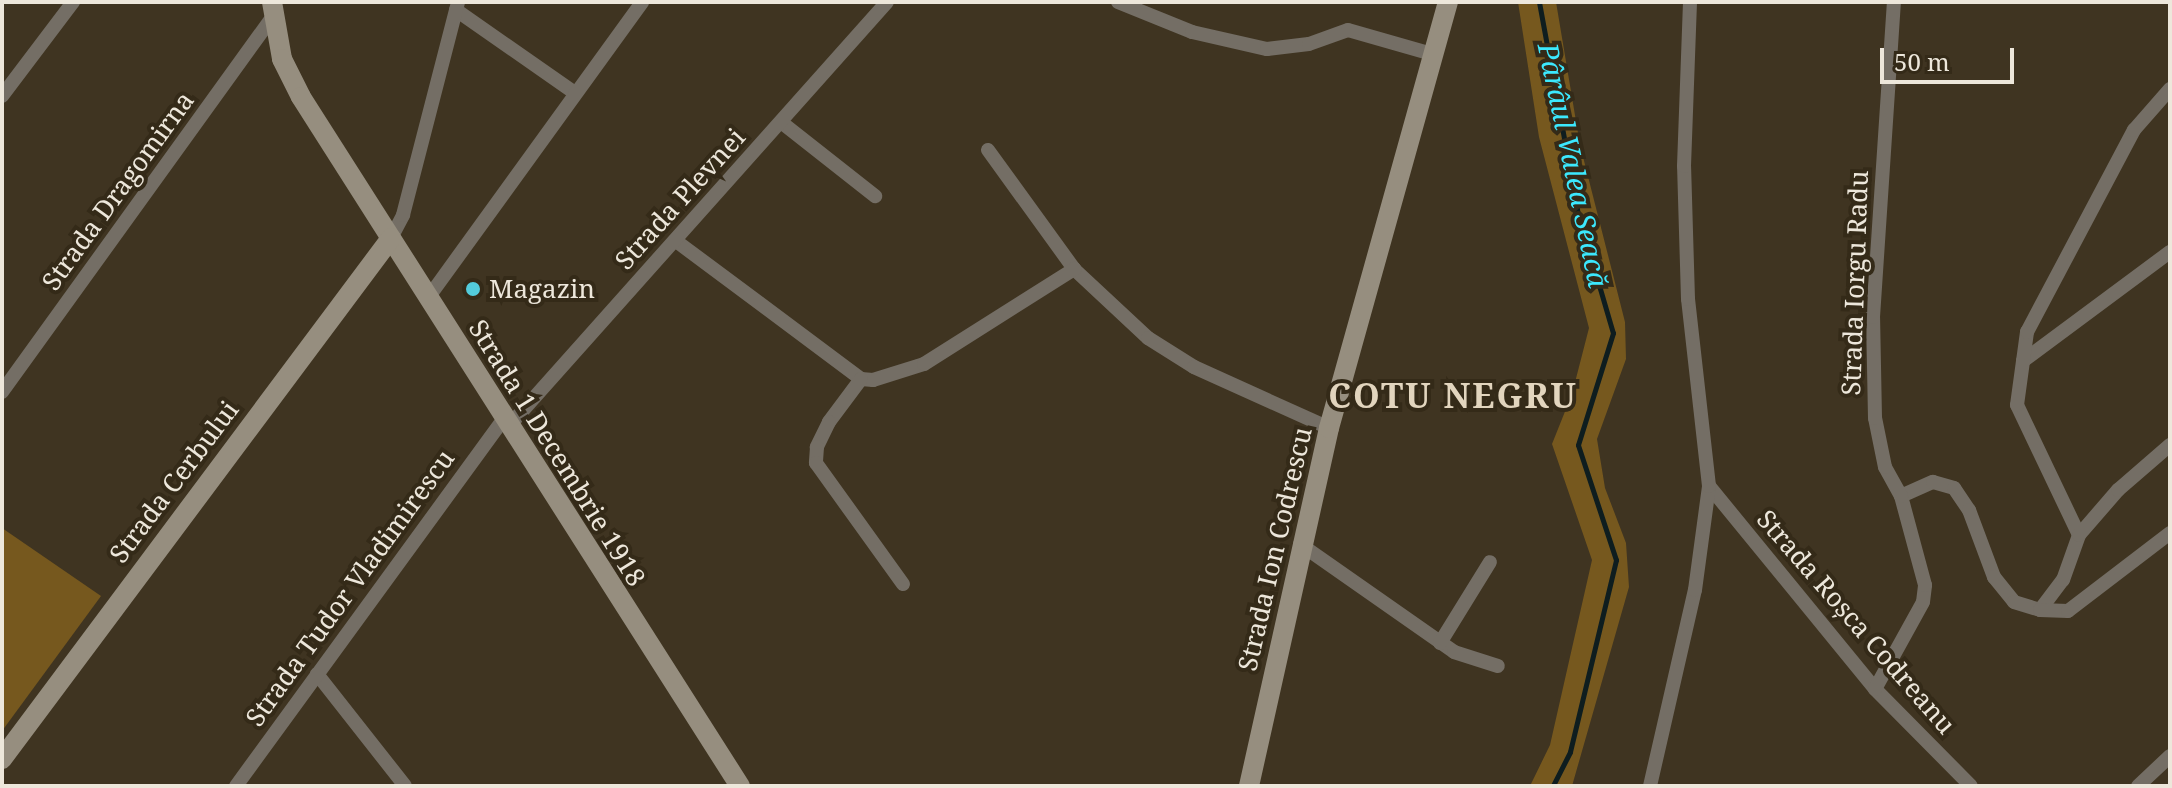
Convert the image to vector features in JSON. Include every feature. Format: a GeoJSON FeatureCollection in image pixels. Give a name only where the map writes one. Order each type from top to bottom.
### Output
{"type":"FeatureCollection","features":[{"type":"Feature","properties":{"kind":"main road"},"geometry":{"type":"LineString","coordinates":[[256,2],[272,10]]}},
{"type":"Feature","properties":{"kind":"main road","name":"Strada Ion Codrescu"},"geometry":{"type":"LineString","coordinates":[[1249,786],[1300,544],[1329,428],[1436,55],[1448,2]]}},
{"type":"Feature","properties":{"kind":"main road","name":"Strada 1 Decembrie 1918"},"geometry":{"type":"LineString","coordinates":[[272,10],[282,59],[301,97],[740,786]]}},
{"type":"Feature","properties":{"kind":"main road","name":"Strada Cerbului"},"geometry":{"type":"LineString","coordinates":[[2,759],[391,238]]}},
{"type":"Feature","properties":{"kind":"street"},"geometry":{"type":"LineString","coordinates":[[2,96],[73,2]]}},
{"type":"Feature","properties":{"kind":"street"},"geometry":{"type":"LineString","coordinates":[[428,298],[642,2]]}},
{"type":"Feature","properties":{"kind":"street","name":"Strada Plevnei"},"geometry":{"type":"LineString","coordinates":[[506,423],[676,241],[887,2]]}},
{"type":"Feature","properties":{"kind":"street"},"geometry":{"type":"LineString","coordinates":[[1118,2],[1192,32],[1245,45],[1287,48],[1348,30],[1436,55]]}},
{"type":"Feature","properties":{"kind":"street"},"geometry":{"type":"LineString","coordinates":[[1650,786],[1695,590],[1709,486],[1688,299],[1684,166],[1690,2]]}},
{"type":"Feature","properties":{"kind":"street","name":"Strada Iorgu Radu"},"geometry":{"type":"LineString","coordinates":[[1875,689],[1923,602],[1925,585],[1901,496],[1885,467],[1875,418],[1873,317],[1894,2]]}},
{"type":"Feature","properties":{"kind":"street"},"geometry":{"type":"LineString","coordinates":[[391,238],[403,215],[457,6],[575,93]]}},
{"type":"Feature","properties":{"kind":"street","name":"Strada Dragomirna"},"geometry":{"type":"LineString","coordinates":[[2,392],[272,10]]}},
{"type":"Feature","properties":{"kind":"street"},"geometry":{"type":"LineString","coordinates":[[2079,535],[2017,405],[2027,332],[2134,130],[2170,89]]}},
{"type":"Feature","properties":{"kind":"street"},"geometry":{"type":"LineString","coordinates":[[781,122],[875,196]]}},
{"type":"Feature","properties":{"kind":"street"},"geometry":{"type":"LineString","coordinates":[[988,150],[1074,269],[1167,353],[1329,428]]}},
{"type":"Feature","properties":{"kind":"street"},"geometry":{"type":"LineString","coordinates":[[676,241],[861,379],[893,376],[924,364],[1074,269]]}},
{"type":"Feature","properties":{"kind":"street"},"geometry":{"type":"LineString","coordinates":[[2023,361],[2170,252]]}},
{"type":"Feature","properties":{"kind":"street"},"geometry":{"type":"LineString","coordinates":[[861,379],[829,422],[817,447],[816,463],[903,584]]}},
{"type":"Feature","properties":{"kind":"street","name":"Strada Tudor Vladimirescu"},"geometry":{"type":"LineString","coordinates":[[236,786],[506,423]]}},
{"type":"Feature","properties":{"kind":"street"},"geometry":{"type":"LineString","coordinates":[[2040,610],[2063,580],[2079,535],[2118,490],[2170,445]]}},
{"type":"Feature","properties":{"kind":"street"},"geometry":{"type":"LineString","coordinates":[[1901,496],[1933,482],[1954,488],[2003,591],[2014,602],[2040,610],[2068,611],[2170,533]]}},
{"type":"Feature","properties":{"kind":"street","name":"Strada Roșca Codreanu"},"geometry":{"type":"LineString","coordinates":[[1709,486],[1875,689],[1971,786]]}},
{"type":"Feature","properties":{"kind":"street"},"geometry":{"type":"LineString","coordinates":[[1300,544],[1440,643],[1498,666]]}},
{"type":"Feature","properties":{"kind":"street"},"geometry":{"type":"LineString","coordinates":[[1440,643],[1490,562]]}},
{"type":"Feature","properties":{"kind":"street"},"geometry":{"type":"LineString","coordinates":[[317,674],[405,786]]}},
{"type":"Feature","properties":{"kind":"street"},"geometry":{"type":"LineString","coordinates":[[2138,786],[2170,756]]}},
{"type":"Feature","properties":{"kind":"shaded area"},"geometry":{"type":"Polygon","coordinates":[[[1518,2],[1556,2],[1580,145],[1625,322],[1626,359],[1597,439],[1605,488],[1626,543],[1629,587],[1572,786],[1530,786],[1550,745],[1592,560],[1552,444],[1572,394],[1589,328],[1539,137],[1518,2]]]}},
{"type":"Feature","properties":{"kind":"shaded area"},"geometry":{"type":"Polygon","coordinates":[[[2,528],[101,596],[2,731],[2,528]]]}},
{"type":"Feature","properties":{"kind":"waterway","name":"Pârâul Valea Seacă"},"geometry":{"type":"LineString","coordinates":[[1539,2],[1577,210],[1613,333],[1578,445],[1616,560],[1570,752],[1553,786]]}},
{"type":"Feature","properties":{"kind":"place","name":"Magazin"},"geometry":{"type":"Point","coordinates":[473,289]}},
{"type":"Feature","properties":{"kind":"district","name":"COTU NEGRU"},"geometry":{"type":"Point","coordinates":[1453,396]}}]}
